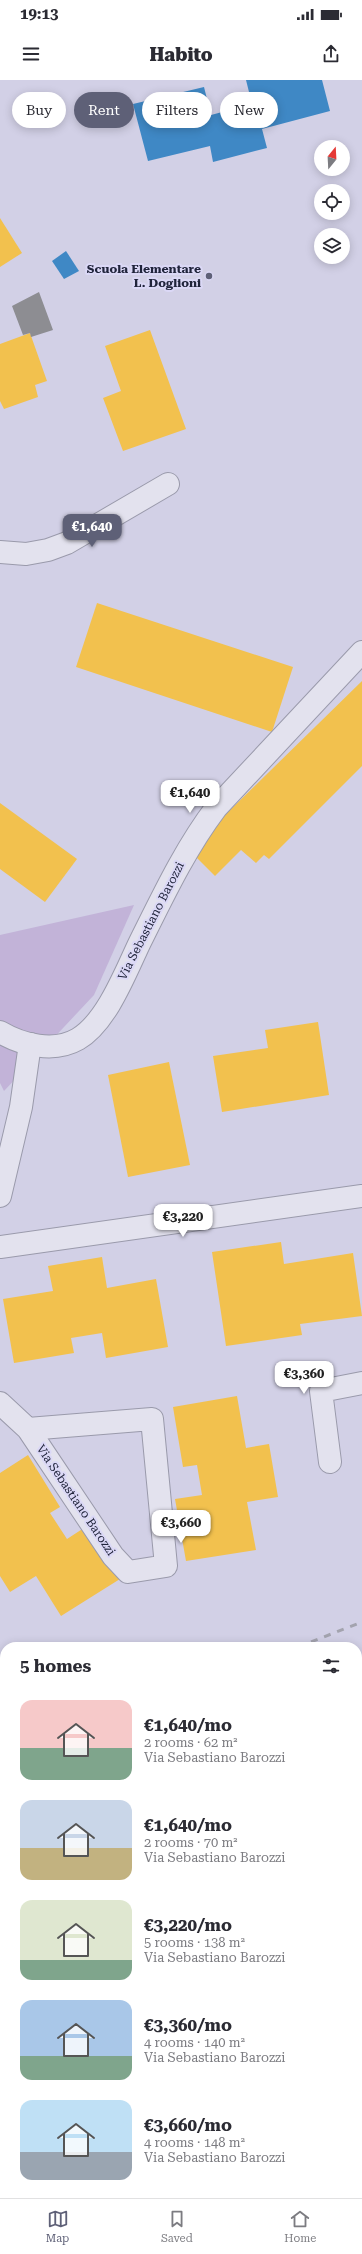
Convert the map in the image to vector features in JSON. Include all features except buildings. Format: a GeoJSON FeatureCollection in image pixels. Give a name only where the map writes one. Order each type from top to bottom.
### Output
{"type":"FeatureCollection","features":[{"type":"Feature","properties":{"kind":"street"},"geometry":{"type":"LineString","coordinates":[[0,552],[26,554],[48,550],[67,543],[168,484]]}},
{"type":"Feature","properties":{"kind":"street","name":"Via Sebastiano Barozzi"},"geometry":{"type":"LineString","coordinates":[[0,1032],[30,1044],[46,1046],[65,1044],[78,1038],[90,1029],[112,998],[164,896],[202,827],[216,808],[362,652]]}},
{"type":"Feature","properties":{"kind":"street"},"geometry":{"type":"LineString","coordinates":[[0,1196],[21,1107],[30,1044]]}},
{"type":"Feature","properties":{"kind":"street"},"geometry":{"type":"LineString","coordinates":[[0,1247],[362,1196]]}},
{"type":"Feature","properties":{"kind":"street"},"geometry":{"type":"LineString","coordinates":[[330,1462],[321,1391],[362,1383]]}},
{"type":"Feature","properties":{"kind":"street","name":"Via Sebastiano Barozzi"},"geometry":{"type":"LineString","coordinates":[[0,1403],[28,1429],[113,1556],[128,1572],[166,1566],[152,1419],[28,1429]]}},
{"type":"Feature","properties":{"kind":"shaded area"},"geometry":{"type":"Polygon","coordinates":[[[134,905],[94,995],[4,1091],[0,1083],[0,935],[134,905]]]}},
{"type":"Feature","properties":{"kind":"railway"},"geometry":{"type":"LineString","coordinates":[[311,1642],[362,1622]]}},
{"type":"Feature","properties":{"kind":"place","name":"Scuola Elementare L. Doglioni"},"geometry":{"type":"Point","coordinates":[209,276]}}]}
